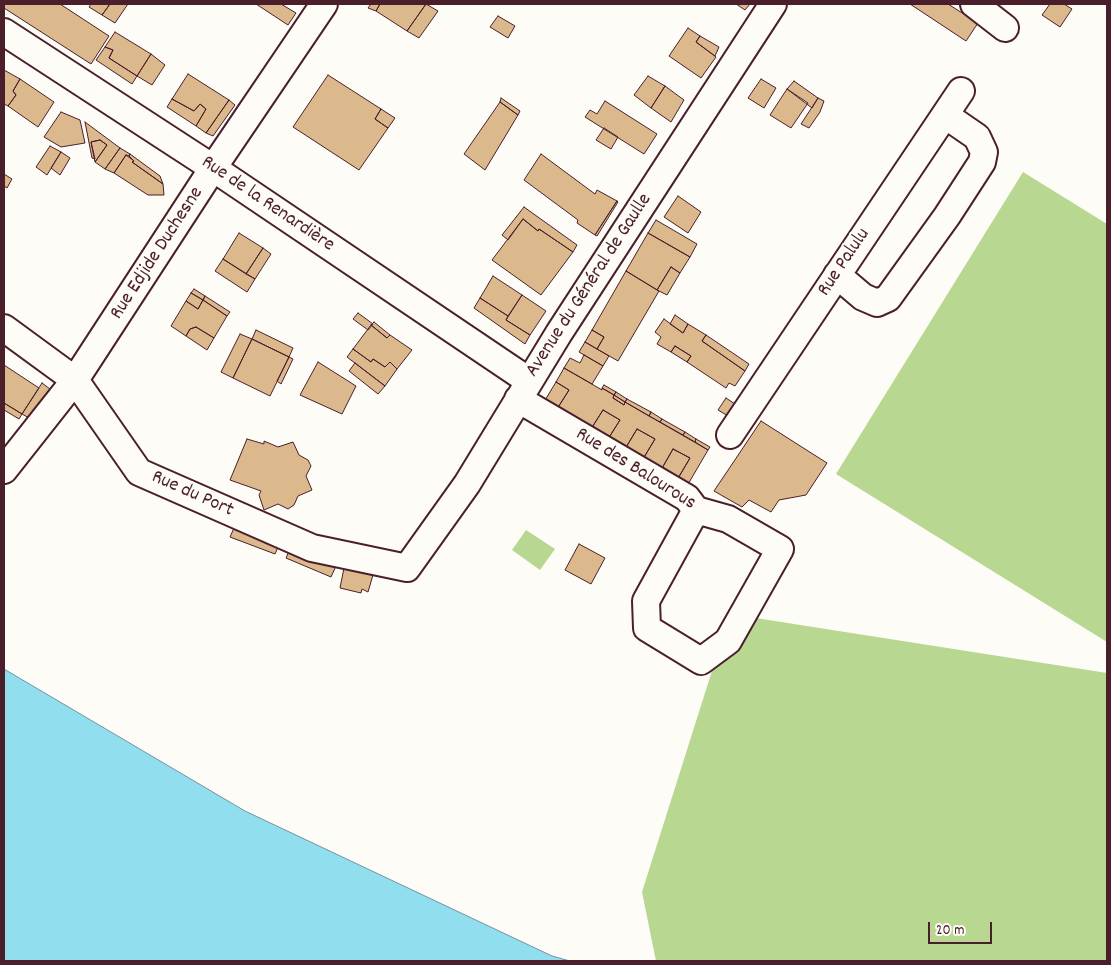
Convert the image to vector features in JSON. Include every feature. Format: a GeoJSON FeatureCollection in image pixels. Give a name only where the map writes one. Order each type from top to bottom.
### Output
{"type":"FeatureCollection","features":[{"type":"Feature","properties":{"kind":"street","name":"Rue Edjide Duchesne"},"geometry":{"type":"LineString","coordinates":[[4,470],[76,380],[213,168],[324,4]]}},
{"type":"Feature","properties":{"kind":"street","name":"Avenue du Général de Gaulle"},"geometry":{"type":"LineString","coordinates":[[407,568],[467,484],[524,390],[774,4]]}},
{"type":"Feature","properties":{"kind":"street"},"geometry":{"type":"LineString","coordinates":[[974,4],[1005,28]]}},
{"type":"Feature","properties":{"kind":"street","name":"Rue de la Renardière"},"geometry":{"type":"LineString","coordinates":[[4,32],[213,168],[524,390]]}},
{"type":"Feature","properties":{"kind":"street","name":"Rue Palulu"},"geometry":{"type":"LineString","coordinates":[[730,435],[961,91]]}},
{"type":"Feature","properties":{"kind":"street"},"geometry":{"type":"LineString","coordinates":[[837,275],[862,296],[877,303],[888,298],[947,216],[982,162],[984,152],[977,137],[945,115]]}},
{"type":"Feature","properties":{"kind":"street","name":"Rue du Port"},"geometry":{"type":"LineString","coordinates":[[4,328],[76,380],[139,472],[312,548],[407,568]]}},
{"type":"Feature","properties":{"kind":"street","name":"Rue des Balourous"},"geometry":{"type":"LineString","coordinates":[[524,390],[687,498],[696,510],[728,519],[780,549],[728,641],[701,661],[647,628],[646,601],[696,510]]}},
{"type":"Feature","properties":{"kind":"green space"},"geometry":{"type":"Polygon","coordinates":[[[1023,172],[1107,224],[1107,642],[836,474],[1023,172]]]}},
{"type":"Feature","properties":{"kind":"green space"},"geometry":{"type":"Polygon","coordinates":[[[526,530],[555,549],[540,570],[512,550],[526,530]]]}},
{"type":"Feature","properties":{"kind":"green space"},"geometry":{"type":"Polygon","coordinates":[[[730,614],[1107,673],[1107,961],[656,961],[642,892],[730,614]]]}},
{"type":"Feature","properties":{"kind":"water"},"geometry":{"type":"Polygon","coordinates":[[[4,669],[245,811],[552,956],[570,961],[4,961],[4,669]]]}},
{"type":"Feature","properties":{"kind":"building"},"geometry":{"type":"Polygon","coordinates":[[[4,4],[60,4],[109,36],[91,64],[4,8],[4,4]]]}},
{"type":"Feature","properties":{"kind":"building"},"geometry":{"type":"Polygon","coordinates":[[[91,4],[110,4],[102,15],[89,7],[91,4]]]}},
{"type":"Feature","properties":{"kind":"building"},"geometry":{"type":"Polygon","coordinates":[[[110,4],[128,4],[115,23],[102,15],[110,4]]]}},
{"type":"Feature","properties":{"kind":"building"},"geometry":{"type":"Polygon","coordinates":[[[256,4],[281,4],[296,13],[288,25],[256,4]]]}},
{"type":"Feature","properties":{"kind":"building"},"geometry":{"type":"Polygon","coordinates":[[[371,4],[380,4],[376,11],[368,8],[371,4]]]}},
{"type":"Feature","properties":{"kind":"building"},"geometry":{"type":"Polygon","coordinates":[[[380,4],[426,4],[407,31],[376,11],[380,4]]]}},
{"type":"Feature","properties":{"kind":"building"},"geometry":{"type":"Polygon","coordinates":[[[426,4],[438,11],[419,38],[407,31],[426,4]]]}},
{"type":"Feature","properties":{"kind":"building"},"geometry":{"type":"Polygon","coordinates":[[[736,4],[750,4],[745,10],[736,4]]]}},
{"type":"Feature","properties":{"kind":"building"},"geometry":{"type":"Polygon","coordinates":[[[910,4],[948,4],[978,23],[966,41],[910,4]]]}},
{"type":"Feature","properties":{"kind":"building"},"geometry":{"type":"Polygon","coordinates":[[[1050,4],[1064,4],[1072,9],[1060,27],[1042,15],[1050,4]]]}},
{"type":"Feature","properties":{"kind":"building"},"geometry":{"type":"Polygon","coordinates":[[[498,16],[515,26],[508,38],[490,27],[498,16]]]}},
{"type":"Feature","properties":{"kind":"building"},"geometry":{"type":"Polygon","coordinates":[[[688,28],[700,36],[696,42],[716,57],[701,78],[669,56],[688,28]]]}},
{"type":"Feature","properties":{"kind":"building"},"geometry":{"type":"Polygon","coordinates":[[[115,32],[151,54],[137,76],[109,58],[113,50],[105,47],[115,32]]]}},
{"type":"Feature","properties":{"kind":"building"},"geometry":{"type":"Polygon","coordinates":[[[700,36],[719,47],[715,56],[696,42],[700,36]]]}},
{"type":"Feature","properties":{"kind":"building"},"geometry":{"type":"Polygon","coordinates":[[[105,47],[113,50],[109,58],[137,76],[132,84],[96,60],[105,47]]]}},
{"type":"Feature","properties":{"kind":"building"},"geometry":{"type":"Polygon","coordinates":[[[151,54],[165,65],[152,85],[137,76],[151,54]]]}},
{"type":"Feature","properties":{"kind":"building"},"geometry":{"type":"Polygon","coordinates":[[[4,70],[20,79],[13,91],[16,95],[8,106],[4,104],[4,70]]]}},
{"type":"Feature","properties":{"kind":"building"},"geometry":{"type":"Polygon","coordinates":[[[188,74],[229,100],[206,133],[196,126],[206,109],[200,104],[194,111],[172,99],[188,74]]]}},
{"type":"Feature","properties":{"kind":"building"},"geometry":{"type":"Polygon","coordinates":[[[328,75],[381,109],[375,119],[388,128],[359,170],[293,127],[328,75]]]}},
{"type":"Feature","properties":{"kind":"building"},"geometry":{"type":"Polygon","coordinates":[[[648,76],[665,86],[651,108],[634,95],[648,76]]]}},
{"type":"Feature","properties":{"kind":"building"},"geometry":{"type":"Polygon","coordinates":[[[20,79],[54,102],[38,127],[8,106],[16,95],[13,91],[20,79]]]}},
{"type":"Feature","properties":{"kind":"building"},"geometry":{"type":"Polygon","coordinates":[[[761,79],[776,88],[764,108],[748,98],[761,79]]]}},
{"type":"Feature","properties":{"kind":"building"},"geometry":{"type":"Polygon","coordinates":[[[794,81],[818,98],[812,108],[787,89],[794,81]]]}},
{"type":"Feature","properties":{"kind":"building"},"geometry":{"type":"Polygon","coordinates":[[[665,86],[684,100],[671,122],[651,108],[665,86]]]}},
{"type":"Feature","properties":{"kind":"building"},"geometry":{"type":"Polygon","coordinates":[[[787,89],[808,103],[791,128],[770,115],[787,89]]]}},
{"type":"Feature","properties":{"kind":"building"},"geometry":{"type":"Polygon","coordinates":[[[501,98],[520,111],[518,115],[500,102],[501,98]]]}},
{"type":"Feature","properties":{"kind":"building"},"geometry":{"type":"Polygon","coordinates":[[[818,98],[824,101],[820,112],[809,128],[801,124],[818,98]]]}},
{"type":"Feature","properties":{"kind":"building"},"geometry":{"type":"Polygon","coordinates":[[[172,99],[194,111],[200,104],[206,109],[196,126],[167,107],[172,99]]]}},
{"type":"Feature","properties":{"kind":"building"},"geometry":{"type":"Polygon","coordinates":[[[229,100],[235,105],[213,136],[206,133],[229,100]]]}},
{"type":"Feature","properties":{"kind":"building"},"geometry":{"type":"Polygon","coordinates":[[[605,101],[657,134],[644,154],[585,117],[590,110],[597,114],[605,101]]]}},
{"type":"Feature","properties":{"kind":"building"},"geometry":{"type":"Polygon","coordinates":[[[500,102],[518,115],[485,170],[464,154],[500,102]]]}},
{"type":"Feature","properties":{"kind":"building"},"geometry":{"type":"Polygon","coordinates":[[[381,109],[395,118],[388,128],[375,119],[381,109]]]}},
{"type":"Feature","properties":{"kind":"building"},"geometry":{"type":"Polygon","coordinates":[[[61,112],[80,120],[85,143],[61,147],[44,137],[61,112]]]}},
{"type":"Feature","properties":{"kind":"building"},"geometry":{"type":"Polygon","coordinates":[[[85,122],[120,148],[105,169],[95,162],[107,145],[100,140],[91,142],[95,159],[92,158],[85,122]]]}},
{"type":"Feature","properties":{"kind":"building"},"geometry":{"type":"Polygon","coordinates":[[[604,128],[618,137],[611,149],[596,140],[604,128]]]}},
{"type":"Feature","properties":{"kind":"building"},"geometry":{"type":"Polygon","coordinates":[[[100,140],[107,145],[95,162],[91,142],[100,140]]]}},
{"type":"Feature","properties":{"kind":"building"},"geometry":{"type":"Polygon","coordinates":[[[50,146],[61,152],[47,175],[36,167],[50,146]]]}},
{"type":"Feature","properties":{"kind":"building"},"geometry":{"type":"Polygon","coordinates":[[[120,148],[130,154],[129,156],[126,155],[114,173],[105,169],[120,148]]]}},
{"type":"Feature","properties":{"kind":"building"},"geometry":{"type":"Polygon","coordinates":[[[61,152],[70,158],[60,175],[51,168],[61,152]]]}},
{"type":"Feature","properties":{"kind":"building"},"geometry":{"type":"Polygon","coordinates":[[[130,154],[160,176],[163,184],[132,162],[134,161],[129,156],[130,154]]]}},
{"type":"Feature","properties":{"kind":"building"},"geometry":{"type":"Polygon","coordinates":[[[541,154],[595,194],[597,190],[617,201],[595,235],[577,223],[578,220],[524,180],[541,154]]]}},
{"type":"Feature","properties":{"kind":"building"},"geometry":{"type":"Polygon","coordinates":[[[126,155],[134,161],[132,162],[163,184],[164,195],[148,195],[114,173],[126,155]]]}},
{"type":"Feature","properties":{"kind":"building"},"geometry":{"type":"Polygon","coordinates":[[[4,174],[12,179],[7,188],[4,186],[4,174]]]}},
{"type":"Feature","properties":{"kind":"building"},"geometry":{"type":"Polygon","coordinates":[[[678,196],[701,212],[688,233],[664,217],[678,196]]]}},
{"type":"Feature","properties":{"kind":"building"},"geometry":{"type":"Polygon","coordinates":[[[617,201],[597,236],[595,235],[617,201]]]}},
{"type":"Feature","properties":{"kind":"building"},"geometry":{"type":"Polygon","coordinates":[[[524,207],[577,245],[573,252],[539,229],[538,231],[523,219],[508,240],[502,235],[524,207]]]}},
{"type":"Feature","properties":{"kind":"building"},"geometry":{"type":"Polygon","coordinates":[[[523,219],[538,231],[539,229],[573,252],[541,295],[492,260],[523,219]]]}},
{"type":"Feature","properties":{"kind":"building"},"geometry":{"type":"Polygon","coordinates":[[[656,220],[697,244],[690,257],[648,233],[656,220]]]}},
{"type":"Feature","properties":{"kind":"building"},"geometry":{"type":"Polygon","coordinates":[[[239,233],[263,248],[246,274],[223,259],[239,233]]]}},
{"type":"Feature","properties":{"kind":"building"},"geometry":{"type":"Polygon","coordinates":[[[648,233],[690,257],[680,273],[671,267],[657,290],[626,271],[648,233]]]}},
{"type":"Feature","properties":{"kind":"building"},"geometry":{"type":"Polygon","coordinates":[[[263,248],[271,254],[255,279],[246,274],[263,248]]]}},
{"type":"Feature","properties":{"kind":"building"},"geometry":{"type":"Polygon","coordinates":[[[223,259],[255,279],[247,292],[215,271],[223,259]]]}},
{"type":"Feature","properties":{"kind":"building"},"geometry":{"type":"Polygon","coordinates":[[[671,267],[680,273],[667,295],[657,290],[671,267]]]}},
{"type":"Feature","properties":{"kind":"building"},"geometry":{"type":"Polygon","coordinates":[[[626,271],[659,291],[618,361],[597,349],[604,337],[592,330],[626,271]]]}},
{"type":"Feature","properties":{"kind":"building"},"geometry":{"type":"Polygon","coordinates":[[[493,276],[522,295],[508,316],[480,298],[493,276]]]}},
{"type":"Feature","properties":{"kind":"building"},"geometry":{"type":"Polygon","coordinates":[[[194,289],[205,296],[203,300],[191,293],[194,289]]]}},
{"type":"Feature","properties":{"kind":"building"},"geometry":{"type":"Polygon","coordinates":[[[191,293],[203,300],[198,309],[186,301],[191,293]]]}},
{"type":"Feature","properties":{"kind":"building"},"geometry":{"type":"Polygon","coordinates":[[[522,295],[546,311],[530,335],[506,320],[522,295]]]}},
{"type":"Feature","properties":{"kind":"building"},"geometry":{"type":"Polygon","coordinates":[[[205,296],[230,312],[227,316],[203,300],[205,296]]]}},
{"type":"Feature","properties":{"kind":"building"},"geometry":{"type":"Polygon","coordinates":[[[480,298],[508,316],[506,320],[530,335],[525,344],[474,308],[480,298]]]}},
{"type":"Feature","properties":{"kind":"building"},"geometry":{"type":"Polygon","coordinates":[[[203,300],[227,316],[214,338],[196,327],[190,329],[186,336],[171,326],[186,301],[198,309],[203,300]]]}},
{"type":"Feature","properties":{"kind":"building"},"geometry":{"type":"Polygon","coordinates":[[[358,313],[373,324],[368,330],[353,319],[358,313]]]}},
{"type":"Feature","properties":{"kind":"building"},"geometry":{"type":"Polygon","coordinates":[[[675,315],[688,324],[683,333],[670,324],[675,315]]]}},
{"type":"Feature","properties":{"kind":"building"},"geometry":{"type":"Polygon","coordinates":[[[664,319],[683,333],[688,324],[706,335],[702,341],[745,371],[735,386],[729,383],[726,388],[687,362],[691,356],[675,346],[671,352],[657,344],[661,337],[655,332],[664,319]]]}},
{"type":"Feature","properties":{"kind":"building"},"geometry":{"type":"Polygon","coordinates":[[[374,322],[390,335],[387,338],[371,325],[374,322]]]}},
{"type":"Feature","properties":{"kind":"building"},"geometry":{"type":"Polygon","coordinates":[[[371,325],[387,338],[390,335],[412,350],[397,369],[390,362],[385,367],[373,359],[371,362],[353,349],[371,325]]]}},
{"type":"Feature","properties":{"kind":"building"},"geometry":{"type":"Polygon","coordinates":[[[196,327],[214,338],[207,350],[186,336],[190,329],[196,327]]]}},
{"type":"Feature","properties":{"kind":"building"},"geometry":{"type":"Polygon","coordinates":[[[256,330],[293,348],[289,357],[252,339],[256,330]]]}},
{"type":"Feature","properties":{"kind":"building"},"geometry":{"type":"Polygon","coordinates":[[[592,330],[604,337],[597,349],[585,342],[592,330]]]}},
{"type":"Feature","properties":{"kind":"building"},"geometry":{"type":"Polygon","coordinates":[[[240,334],[252,339],[233,378],[221,372],[240,334]]]}},
{"type":"Feature","properties":{"kind":"building"},"geometry":{"type":"Polygon","coordinates":[[[706,335],[749,364],[745,371],[702,341],[706,335]]]}},
{"type":"Feature","properties":{"kind":"building"},"geometry":{"type":"Polygon","coordinates":[[[252,339],[289,357],[270,396],[233,378],[252,339]]]}},
{"type":"Feature","properties":{"kind":"building"},"geometry":{"type":"Polygon","coordinates":[[[585,342],[609,356],[603,366],[579,352],[585,342]]]}},
{"type":"Feature","properties":{"kind":"building"},"geometry":{"type":"Polygon","coordinates":[[[675,346],[691,356],[687,362],[671,352],[675,346]]]}},
{"type":"Feature","properties":{"kind":"building"},"geometry":{"type":"Polygon","coordinates":[[[353,349],[371,362],[373,359],[385,367],[390,362],[397,369],[385,386],[347,357],[353,349]]]}},
{"type":"Feature","properties":{"kind":"building"},"geometry":{"type":"Polygon","coordinates":[[[584,355],[603,366],[592,384],[564,368],[570,358],[580,363],[584,355]]]}},
{"type":"Feature","properties":{"kind":"building"},"geometry":{"type":"Polygon","coordinates":[[[289,357],[293,359],[281,384],[277,381],[289,357]]]}},
{"type":"Feature","properties":{"kind":"building"},"geometry":{"type":"Polygon","coordinates":[[[318,362],[356,386],[342,414],[300,395],[318,362]]]}},
{"type":"Feature","properties":{"kind":"building"},"geometry":{"type":"Polygon","coordinates":[[[355,363],[385,386],[378,394],[349,371],[355,363]]]}},
{"type":"Feature","properties":{"kind":"building"},"geometry":{"type":"Polygon","coordinates":[[[4,365],[39,388],[22,414],[4,403],[4,365]]]}},
{"type":"Feature","properties":{"kind":"building"},"geometry":{"type":"Polygon","coordinates":[[[564,368],[614,395],[613,398],[624,405],[625,402],[708,450],[687,486],[677,480],[690,458],[673,449],[661,470],[643,459],[655,439],[637,429],[625,449],[608,439],[620,420],[603,410],[591,429],[557,409],[569,390],[556,382],[564,368]]]}},
{"type":"Feature","properties":{"kind":"building"},"geometry":{"type":"Polygon","coordinates":[[[556,382],[569,390],[557,409],[544,402],[556,382]]]}},
{"type":"Feature","properties":{"kind":"building"},"geometry":{"type":"Polygon","coordinates":[[[42,383],[50,389],[31,419],[22,414],[42,383]]]}},
{"type":"Feature","properties":{"kind":"building"},"geometry":{"type":"Polygon","coordinates":[[[604,385],[616,392],[614,395],[602,388],[604,385]]]}},
{"type":"Feature","properties":{"kind":"building"},"geometry":{"type":"Polygon","coordinates":[[[616,392],[627,399],[625,402],[614,395],[616,392]]]}},
{"type":"Feature","properties":{"kind":"building"},"geometry":{"type":"Polygon","coordinates":[[[614,395],[625,402],[624,405],[613,398],[614,395]]]}},
{"type":"Feature","properties":{"kind":"building"},"geometry":{"type":"Polygon","coordinates":[[[726,398],[735,404],[728,416],[718,410],[726,398]]]}},
{"type":"Feature","properties":{"kind":"building"},"geometry":{"type":"Polygon","coordinates":[[[627,399],[651,412],[649,416],[625,402],[627,399]]]}},
{"type":"Feature","properties":{"kind":"building"},"geometry":{"type":"Polygon","coordinates":[[[4,403],[22,414],[19,419],[4,410],[4,403]]]}},
{"type":"Feature","properties":{"kind":"building"},"geometry":{"type":"Polygon","coordinates":[[[603,410],[620,420],[608,439],[591,429],[603,410]]]}},
{"type":"Feature","properties":{"kind":"building"},"geometry":{"type":"Polygon","coordinates":[[[651,412],[662,419],[660,422],[649,416],[651,412]]]}},
{"type":"Feature","properties":{"kind":"building"},"geometry":{"type":"Polygon","coordinates":[[[662,419],[685,432],[683,435],[660,422],[662,419]]]}},
{"type":"Feature","properties":{"kind":"building"},"geometry":{"type":"Polygon","coordinates":[[[761,421],[827,463],[806,495],[779,500],[771,512],[749,500],[742,507],[714,491],[761,421]]]}},
{"type":"Feature","properties":{"kind":"building"},"geometry":{"type":"Polygon","coordinates":[[[637,429],[655,439],[643,459],[625,449],[637,429]]]}},
{"type":"Feature","properties":{"kind":"building"},"geometry":{"type":"Polygon","coordinates":[[[685,432],[696,439],[695,442],[683,435],[685,432]]]}},
{"type":"Feature","properties":{"kind":"building"},"geometry":{"type":"Polygon","coordinates":[[[247,439],[264,444],[264,441],[278,447],[293,442],[299,455],[308,460],[311,466],[306,476],[312,490],[298,496],[294,505],[288,509],[278,504],[264,510],[259,495],[261,491],[230,480],[247,439]]]}},
{"type":"Feature","properties":{"kind":"building"},"geometry":{"type":"Polygon","coordinates":[[[696,439],[710,447],[708,450],[695,442],[696,439]]]}},
{"type":"Feature","properties":{"kind":"building"},"geometry":{"type":"Polygon","coordinates":[[[673,449],[690,458],[677,480],[661,470],[673,449]]]}},
{"type":"Feature","properties":{"kind":"building"},"geometry":{"type":"Polygon","coordinates":[[[234,528],[279,545],[275,554],[230,537],[234,528]]]}},
{"type":"Feature","properties":{"kind":"building"},"geometry":{"type":"Polygon","coordinates":[[[579,544],[605,558],[591,584],[565,570],[579,544]]]}},
{"type":"Feature","properties":{"kind":"building"},"geometry":{"type":"Polygon","coordinates":[[[290,549],[336,566],[331,577],[286,558],[290,549]]]}},
{"type":"Feature","properties":{"kind":"building"},"geometry":{"type":"Polygon","coordinates":[[[344,568],[373,575],[368,592],[362,589],[361,593],[340,588],[344,568]]]}}]}
